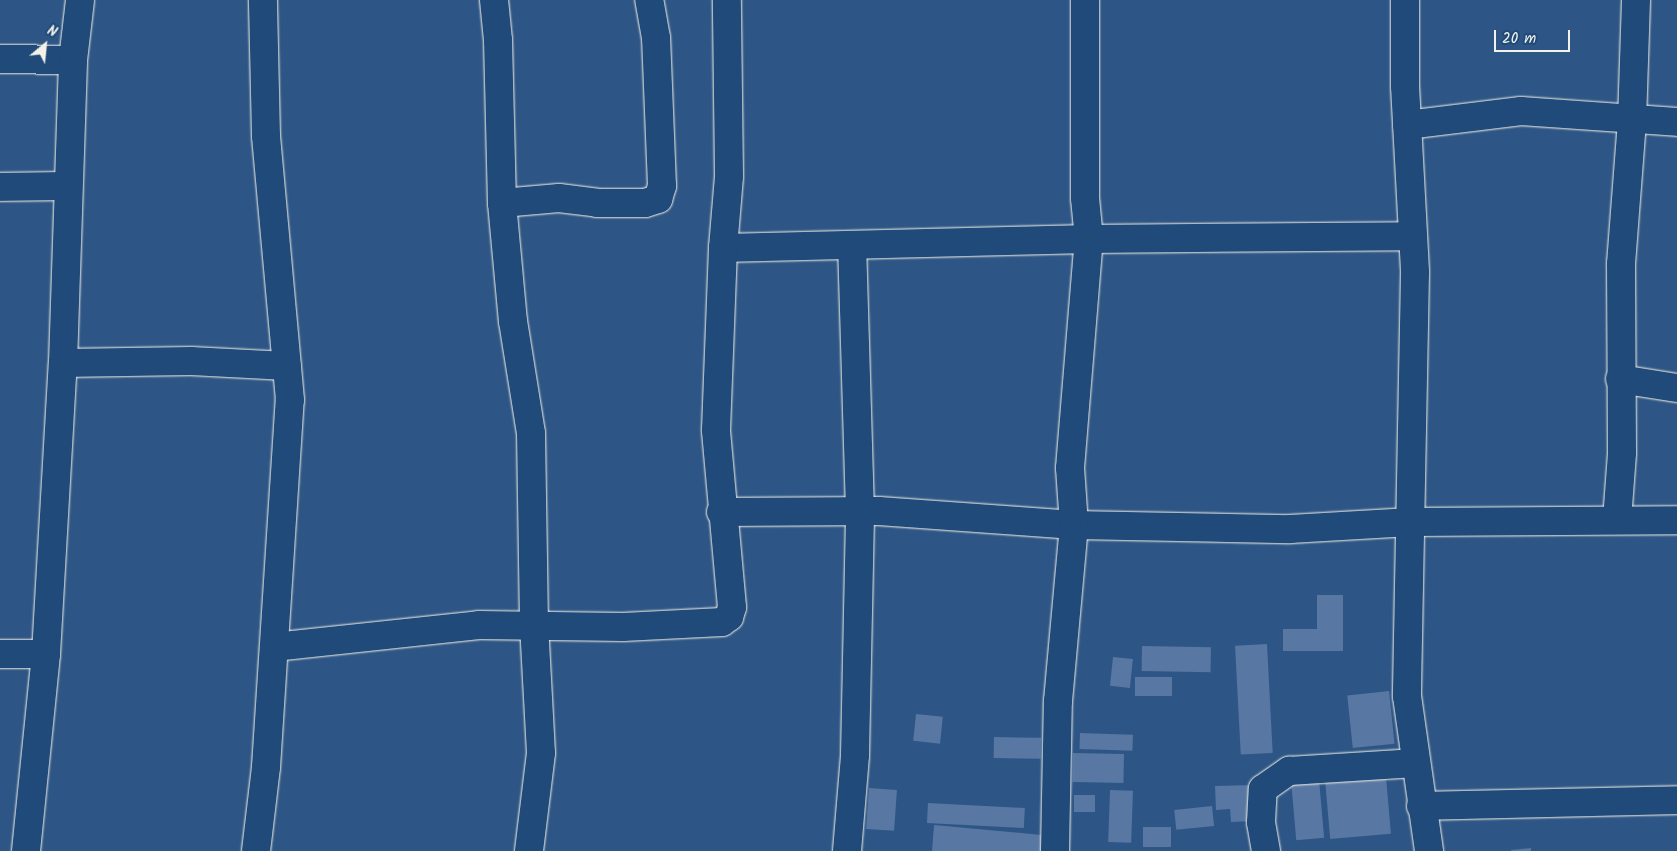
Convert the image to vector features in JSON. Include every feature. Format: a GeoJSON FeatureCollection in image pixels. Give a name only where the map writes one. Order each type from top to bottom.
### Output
{"type":"FeatureCollection","features":[{"type":"Feature","properties":{"kind":"street"},"geometry":{"type":"LineString","coordinates":[[26,851],[46,654],[63,363],[74,60],[80,0]]}},
{"type":"Feature","properties":{"kind":"street"},"geometry":{"type":"LineString","coordinates":[[256,851],[266,767],[290,400],[266,136],[263,0]]}},
{"type":"Feature","properties":{"kind":"street"},"geometry":{"type":"LineString","coordinates":[[494,0],[498,40],[502,203],[513,321],[531,433],[534,624],[541,753],[530,851]]}},
{"type":"Feature","properties":{"kind":"street"},"geometry":{"type":"LineString","coordinates":[[502,203],[559,198],[597,204],[645,203],[658,199],[662,186],[656,38],[649,0]]}},
{"type":"Feature","properties":{"kind":"street"},"geometry":{"type":"LineString","coordinates":[[274,647],[479,625],[534,624],[623,627],[722,622],[730,617],[732,607],[721,512],[716,430],[723,248],[729,176],[727,0]]}},
{"type":"Feature","properties":{"kind":"street"},"geometry":{"type":"LineString","coordinates":[[1055,851],[1058,701],[1074,525],[1070,468],[1088,239],[1085,198],[1085,0]]}},
{"type":"Feature","properties":{"kind":"street"},"geometry":{"type":"LineString","coordinates":[[1405,0],[1407,124],[1415,273],[1407,696],[1429,851]]}},
{"type":"Feature","properties":{"kind":"street"},"geometry":{"type":"LineString","coordinates":[[1617,520],[1622,453],[1620,264],[1632,121],[1636,0]]}},
{"type":"Feature","properties":{"kind":"street"},"geometry":{"type":"LineString","coordinates":[[0,59],[74,60]]}},
{"type":"Feature","properties":{"kind":"street"},"geometry":{"type":"LineString","coordinates":[[1407,124],[1521,111],[1632,121],[1677,122]]}},
{"type":"Feature","properties":{"kind":"street"},"geometry":{"type":"LineString","coordinates":[[0,187],[68,186]]}},
{"type":"Feature","properties":{"kind":"street"},"geometry":{"type":"LineString","coordinates":[[723,248],[1088,239],[1413,236]]}},
{"type":"Feature","properties":{"kind":"street"},"geometry":{"type":"LineString","coordinates":[[847,851],[855,754],[860,512],[852,246]]}},
{"type":"Feature","properties":{"kind":"street"},"geometry":{"type":"LineString","coordinates":[[63,363],[191,361],[286,366]]}},
{"type":"Feature","properties":{"kind":"street"},"geometry":{"type":"LineString","coordinates":[[1620,379],[1677,388]]}},
{"type":"Feature","properties":{"kind":"street"},"geometry":{"type":"LineString","coordinates":[[721,512],[860,512],[1074,525],[1290,529],[1411,522],[1677,520]]}},
{"type":"Feature","properties":{"kind":"street"},"geometry":{"type":"LineString","coordinates":[[0,654],[46,654]]}},
{"type":"Feature","properties":{"kind":"street"},"geometry":{"type":"LineString","coordinates":[[1266,851],[1262,822],[1263,790],[1289,771],[1416,763]]}},
{"type":"Feature","properties":{"kind":"street"},"geometry":{"type":"LineString","coordinates":[[1422,806],[1677,800]]}},
{"type":"Feature","properties":{"kind":"building"},"geometry":{"type":"Polygon","coordinates":[[[1317,595],[1343,595],[1343,651],[1283,651],[1283,629],[1317,629],[1317,595]]]}},
{"type":"Feature","properties":{"kind":"building"},"geometry":{"type":"Polygon","coordinates":[[[1267,644],[1273,753],[1241,755],[1235,646],[1267,644]]]}},
{"type":"Feature","properties":{"kind":"building"},"geometry":{"type":"Polygon","coordinates":[[[1142,646],[1211,647],[1211,672],[1142,671],[1142,646]]]}},
{"type":"Feature","properties":{"kind":"building"},"geometry":{"type":"Polygon","coordinates":[[[1113,657],[1133,659],[1130,688],[1110,686],[1113,657]]]}},
{"type":"Feature","properties":{"kind":"building"},"geometry":{"type":"Polygon","coordinates":[[[1135,677],[1172,677],[1172,696],[1135,696],[1135,677]]]}},
{"type":"Feature","properties":{"kind":"building"},"geometry":{"type":"Polygon","coordinates":[[[1389,691],[1395,744],[1353,748],[1347,695],[1389,691]]]}},
{"type":"Feature","properties":{"kind":"building"},"geometry":{"type":"Polygon","coordinates":[[[916,714],[943,717],[940,744],[913,741],[916,714]]]}},
{"type":"Feature","properties":{"kind":"building"},"geometry":{"type":"Polygon","coordinates":[[[1080,733],[1133,735],[1132,751],[1079,749],[1080,733]]]}},
{"type":"Feature","properties":{"kind":"building"},"geometry":{"type":"Polygon","coordinates":[[[994,737],[1041,738],[1041,759],[994,758],[994,737]]]}},
{"type":"Feature","properties":{"kind":"building"},"geometry":{"type":"Polygon","coordinates":[[[1073,753],[1124,754],[1123,783],[1072,782],[1073,753]]]}},
{"type":"Feature","properties":{"kind":"building"},"geometry":{"type":"Polygon","coordinates":[[[1386,777],[1391,834],[1330,839],[1325,782],[1386,777]]]}},
{"type":"Feature","properties":{"kind":"building"},"geometry":{"type":"Polygon","coordinates":[[[1319,779],[1324,838],[1296,840],[1291,781],[1319,779]]]}},
{"type":"Feature","properties":{"kind":"building"},"geometry":{"type":"Polygon","coordinates":[[[1253,785],[1255,821],[1231,822],[1230,809],[1216,810],[1215,786],[1253,785]]]}},
{"type":"Feature","properties":{"kind":"building"},"geometry":{"type":"Polygon","coordinates":[[[869,788],[897,790],[894,831],[866,829],[869,788]]]}},
{"type":"Feature","properties":{"kind":"building"},"geometry":{"type":"Polygon","coordinates":[[[1110,790],[1133,791],[1131,843],[1108,842],[1110,790]]]}},
{"type":"Feature","properties":{"kind":"building"},"geometry":{"type":"Polygon","coordinates":[[[1074,795],[1095,795],[1095,812],[1074,812],[1074,795]]]}},
{"type":"Feature","properties":{"kind":"building"},"geometry":{"type":"Polygon","coordinates":[[[928,803],[1025,808],[1024,828],[927,823],[928,803]]]}},
{"type":"Feature","properties":{"kind":"building"},"geometry":{"type":"Polygon","coordinates":[[[1212,806],[1214,826],[1176,830],[1174,810],[1212,806]]]}},
{"type":"Feature","properties":{"kind":"building"},"geometry":{"type":"Polygon","coordinates":[[[934,825],[1042,835],[1041,851],[932,851],[934,825]]]}},
{"type":"Feature","properties":{"kind":"building"},"geometry":{"type":"Polygon","coordinates":[[[1143,827],[1171,827],[1171,847],[1143,847],[1143,827]]]}},
{"type":"Feature","properties":{"kind":"building"},"geometry":{"type":"Polygon","coordinates":[[[1531,848],[1531,851],[1511,851],[1511,850],[1531,848]]]}}]}
